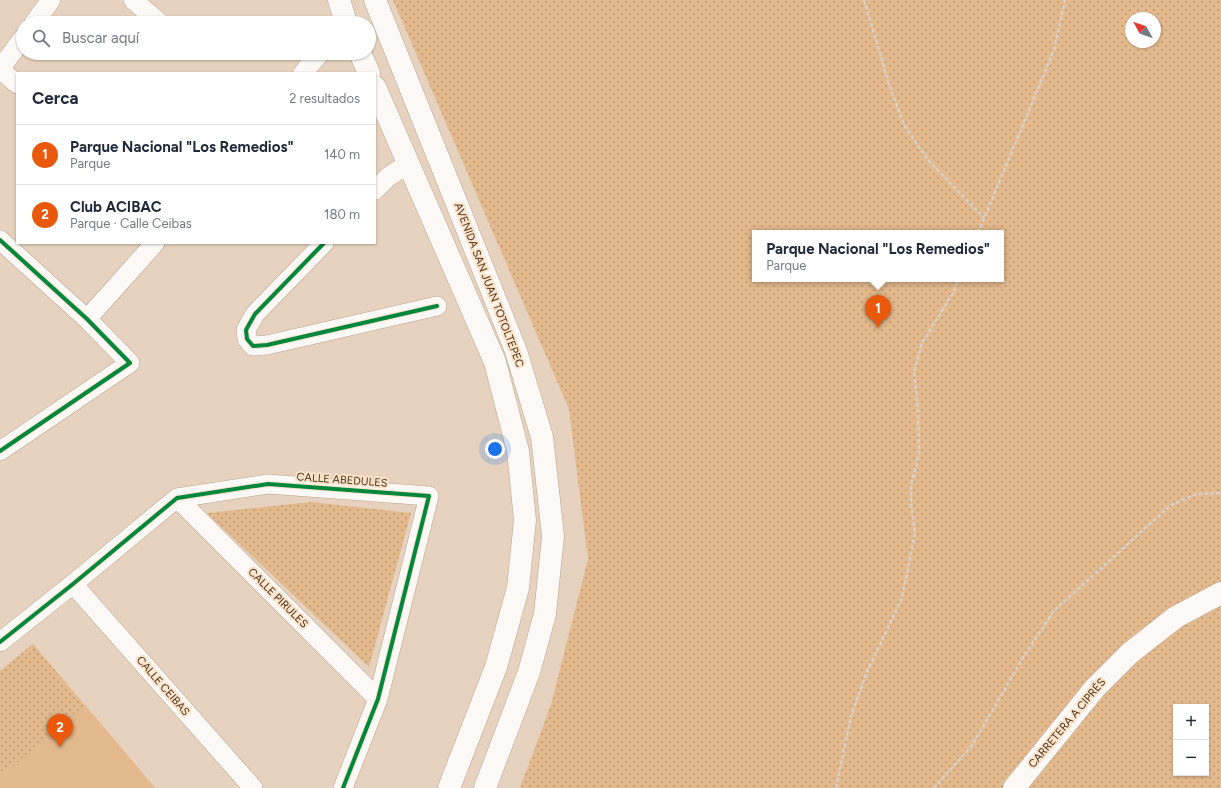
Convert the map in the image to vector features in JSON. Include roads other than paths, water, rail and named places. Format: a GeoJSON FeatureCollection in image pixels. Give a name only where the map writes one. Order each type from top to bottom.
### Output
{"type":"FeatureCollection","features":[{"type":"Feature","properties":{"kind":"main road"},"geometry":{"type":"LineString","coordinates":[[339,0],[344,16]]}},
{"type":"Feature","properties":{"kind":"main road","name":"AVENIDA SAN JUAN TOTOLTEPEC"},"geometry":{"type":"LineString","coordinates":[[375,0],[516,351],[542,437],[553,536],[545,614],[530,672],[485,788]]}},
{"type":"Feature","properties":{"kind":"main road"},"geometry":{"type":"LineString","coordinates":[[363,60],[369,72]]}},
{"type":"Feature","properties":{"kind":"main road","name":"AVENIDA SAN JUAN TOTOLTEPEC"},"geometry":{"type":"LineString","coordinates":[[376,89],[495,362],[518,451],[525,520],[518,588],[498,660],[449,788]]}},
{"type":"Feature","properties":{"kind":"main road","name":"CARRETERA A CIPRÉS"},"geometry":{"type":"LineString","coordinates":[[1014,788],[1095,688],[1130,653],[1176,617],[1221,593]]}},
{"type":"Feature","properties":{"kind":"street"},"geometry":{"type":"LineString","coordinates":[[39,16],[51,0]]}},
{"type":"Feature","properties":{"kind":"street"},"geometry":{"type":"LineString","coordinates":[[133,0],[152,16]]}},
{"type":"Feature","properties":{"kind":"street"},"geometry":{"type":"LineString","coordinates":[[16,47],[0,69],[16,83]]}},
{"type":"Feature","properties":{"kind":"street"},"geometry":{"type":"LineString","coordinates":[[304,72],[314,60]]}},
{"type":"Feature","properties":{"kind":"street"},"geometry":{"type":"LineString","coordinates":[[376,189],[388,177],[409,163]]}},
{"type":"Feature","properties":{"kind":"street"},"geometry":{"type":"LineString","coordinates":[[0,240],[87,319],[130,363],[0,451]]}},
{"type":"Feature","properties":{"kind":"street"},"geometry":{"type":"LineString","coordinates":[[87,319],[154,244]]}},
{"type":"Feature","properties":{"kind":"street"},"geometry":{"type":"LineString","coordinates":[[323,244],[256,314],[246,330],[247,339],[253,346],[267,345],[437,306]]}},
{"type":"Feature","properties":{"kind":"street","name":"CALLE ABEDULES"},"geometry":{"type":"LineString","coordinates":[[177,498],[268,484],[429,496],[378,699],[343,788]]}},
{"type":"Feature","properties":{"kind":"street"},"geometry":{"type":"LineString","coordinates":[[0,642],[177,498]]}},
{"type":"Feature","properties":{"kind":"street","name":"CALLE PIRULES"},"geometry":{"type":"LineString","coordinates":[[177,498],[378,699]]}},
{"type":"Feature","properties":{"kind":"street","name":"CALLE CEIBAS"},"geometry":{"type":"LineString","coordinates":[[73,584],[253,788]]}},
{"type":"Feature","properties":{"kind":"place","name":"Parque Nacional \"Los Remedios\""},"geometry":{"type":"Point","coordinates":[878,328]}},
{"type":"Feature","properties":{"kind":"place","name":"Club ACIBAC"},"geometry":{"type":"Point","coordinates":[60,747]}}]}
